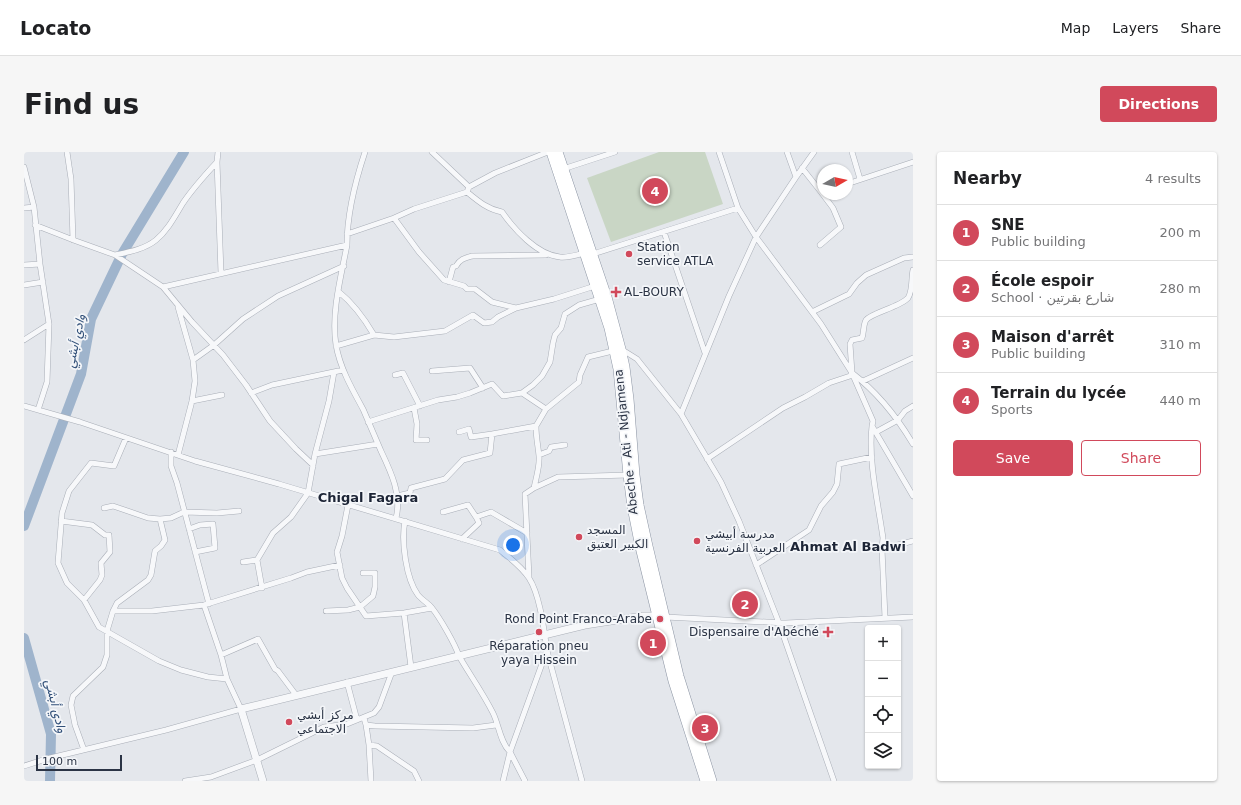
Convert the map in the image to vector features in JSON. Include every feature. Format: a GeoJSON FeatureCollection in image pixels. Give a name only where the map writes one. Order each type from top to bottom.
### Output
{"type":"FeatureCollection","features":[{"type":"Feature","properties":{"kind":"highway","name":"Abeche - Ati - Ndjamena"},"geometry":{"type":"LineString","coordinates":[[550,152],[561,170]]}},
{"type":"Feature","properties":{"kind":"highway","name":"Abeche - Ati - Ndjamena"},"geometry":{"type":"LineString","coordinates":[[558,152],[561,170],[588,254],[595,286],[625,367],[639,505],[661,616]]}},
{"type":"Feature","properties":{"kind":"highway","name":"Abeche - Ati - Ndjamena"},"geometry":{"type":"LineString","coordinates":[[588,254],[607,297],[618,350],[618,368],[628,475],[640,548],[679,676],[705,781]]}},
{"type":"Feature","properties":{"kind":"highway","name":"Abeche - Ati - Ndjamena"},"geometry":{"type":"LineString","coordinates":[[691,727],[712,781]]}},
{"type":"Feature","properties":{"kind":"street"},"geometry":{"type":"LineString","coordinates":[[67,152],[71,179],[73,240]]}},
{"type":"Feature","properties":{"kind":"street"},"geometry":{"type":"LineString","coordinates":[[218,152],[220,273]]}},
{"type":"Feature","properties":{"kind":"street"},"geometry":{"type":"LineString","coordinates":[[365,152],[354,193],[347,234],[344,266],[335,317],[336,346],[344,370],[389,469],[397,496],[396,518]]}},
{"type":"Feature","properties":{"kind":"street"},"geometry":{"type":"LineString","coordinates":[[432,152],[483,205],[493,210],[502,212],[512,226],[540,251],[560,258],[588,254],[664,232],[738,208]]}},
{"type":"Feature","properties":{"kind":"street"},"geometry":{"type":"LineString","coordinates":[[347,234],[468,190],[494,173],[550,152]]}},
{"type":"Feature","properties":{"kind":"street"},"geometry":{"type":"LineString","coordinates":[[561,170],[615,152]]}},
{"type":"Feature","properties":{"kind":"street"},"geometry":{"type":"LineString","coordinates":[[719,152],[738,208],[756,237],[812,312],[852,373],[873,421],[870,438],[883,538],[884,618]]}},
{"type":"Feature","properties":{"kind":"street"},"geometry":{"type":"LineString","coordinates":[[787,152],[796,177]]}},
{"type":"Feature","properties":{"kind":"street"},"geometry":{"type":"LineString","coordinates":[[681,414],[729,296],[756,237],[814,152]]}},
{"type":"Feature","properties":{"kind":"street"},"geometry":{"type":"LineString","coordinates":[[852,152],[860,180]]}},
{"type":"Feature","properties":{"kind":"street"},"geometry":{"type":"LineString","coordinates":[[115,255],[133,251],[155,241],[167,230],[183,202],[217,162]]}},
{"type":"Feature","properties":{"kind":"street"},"geometry":{"type":"LineString","coordinates":[[853,182],[913,162]]}},
{"type":"Feature","properties":{"kind":"street"},"geometry":{"type":"LineString","coordinates":[[24,167],[34,207],[40,264],[49,324],[47,382],[38,410]]}},
{"type":"Feature","properties":{"kind":"street"},"geometry":{"type":"LineString","coordinates":[[802,168],[817,185]]}},
{"type":"Feature","properties":{"kind":"street"},"geometry":{"type":"LineString","coordinates":[[820,245],[841,227],[828,200]]}},
{"type":"Feature","properties":{"kind":"street"},"geometry":{"type":"LineString","coordinates":[[24,208],[34,207]]}},
{"type":"Feature","properties":{"kind":"street"},"geometry":{"type":"LineString","coordinates":[[394,218],[419,252],[444,280],[464,286],[467,289],[475,289],[492,302],[516,308]]}},
{"type":"Feature","properties":{"kind":"street"},"geometry":{"type":"LineString","coordinates":[[35,224],[115,255],[163,287],[237,373],[270,422],[313,465]]}},
{"type":"Feature","properties":{"kind":"street"},"geometry":{"type":"LineString","coordinates":[[664,232],[706,353]]}},
{"type":"Feature","properties":{"kind":"street"},"geometry":{"type":"LineString","coordinates":[[163,287],[220,273],[270,264],[347,245]]}},
{"type":"Feature","properties":{"kind":"street"},"geometry":{"type":"LineString","coordinates":[[449,282],[453,267],[464,258],[472,256],[549,255]]}},
{"type":"Feature","properties":{"kind":"street"},"geometry":{"type":"LineString","coordinates":[[812,312],[849,294],[857,283],[866,276],[904,258],[913,257]]}},
{"type":"Feature","properties":{"kind":"street"},"geometry":{"type":"LineString","coordinates":[[24,265],[40,264]]}},
{"type":"Feature","properties":{"kind":"street"},"geometry":{"type":"LineString","coordinates":[[193,360],[214,345],[243,318],[278,296],[344,266]]}},
{"type":"Feature","properties":{"kind":"street"},"geometry":{"type":"LineString","coordinates":[[852,373],[851,341],[862,338],[865,323],[868,318],[908,298],[911,290],[913,270]]}},
{"type":"Feature","properties":{"kind":"street"},"geometry":{"type":"LineString","coordinates":[[24,285],[43,282]]}},
{"type":"Feature","properties":{"kind":"street"},"geometry":{"type":"LineString","coordinates":[[336,346],[374,335],[394,337],[445,331],[473,315],[484,323],[492,322],[498,317],[516,308],[554,299],[595,286]]}},
{"type":"Feature","properties":{"kind":"street"},"geometry":{"type":"LineString","coordinates":[[339,292],[350,301],[363,317],[374,335]]}},
{"type":"Feature","properties":{"kind":"street"},"geometry":{"type":"LineString","coordinates":[[368,422],[438,400],[470,394],[492,384],[503,396],[522,393],[533,385],[547,368],[550,362],[555,335],[561,328],[565,314],[579,305],[600,299]]}},
{"type":"Feature","properties":{"kind":"street"},"geometry":{"type":"LineString","coordinates":[[177,304],[193,360],[194,381],[192,401],[178,455]]}},
{"type":"Feature","properties":{"kind":"street"},"geometry":{"type":"LineString","coordinates":[[24,340],[49,324]]}},
{"type":"Feature","properties":{"kind":"street"},"geometry":{"type":"LineString","coordinates":[[534,488],[539,464],[536,426],[546,410],[579,382],[580,375],[588,357],[618,350],[637,359],[681,414],[721,482],[779,623],[834,781]]}},
{"type":"Feature","properties":{"kind":"street"},"geometry":{"type":"LineString","coordinates":[[863,381],[913,358]]}},
{"type":"Feature","properties":{"kind":"street"},"geometry":{"type":"LineString","coordinates":[[432,371],[470,368],[483,388]]}},
{"type":"Feature","properties":{"kind":"street"},"geometry":{"type":"LineString","coordinates":[[251,393],[272,385],[344,370]]}},
{"type":"Feature","properties":{"kind":"street"},"geometry":{"type":"LineString","coordinates":[[262,588],[257,560],[273,533],[291,517],[308,493],[315,454],[329,400],[334,372]]}},
{"type":"Feature","properties":{"kind":"street"},"geometry":{"type":"LineString","coordinates":[[395,375],[403,373],[420,406]]}},
{"type":"Feature","properties":{"kind":"street"},"geometry":{"type":"LineString","coordinates":[[852,373],[863,381],[898,420],[913,444]]}},
{"type":"Feature","properties":{"kind":"street"},"geometry":{"type":"LineString","coordinates":[[707,459],[783,408],[829,383],[850,376],[852,373]]}},
{"type":"Feature","properties":{"kind":"street"},"geometry":{"type":"LineString","coordinates":[[522,393],[546,410]]}},
{"type":"Feature","properties":{"kind":"street"},"geometry":{"type":"LineString","coordinates":[[192,401],[222,395]]}},
{"type":"Feature","properties":{"kind":"street"},"geometry":{"type":"LineString","coordinates":[[876,432],[898,420],[905,411],[913,405]]}},
{"type":"Feature","properties":{"kind":"street"},"geometry":{"type":"LineString","coordinates":[[24,406],[80,422],[195,461],[396,518],[500,550],[515,562],[529,577],[536,592],[547,650],[582,781]]}},
{"type":"Feature","properties":{"kind":"street"},"geometry":{"type":"LineString","coordinates":[[414,408],[417,424],[416,440],[427,440]]}},
{"type":"Feature","properties":{"kind":"street"},"geometry":{"type":"LineString","coordinates":[[459,432],[469,429],[471,437],[536,426]]}},
{"type":"Feature","properties":{"kind":"street"},"geometry":{"type":"LineString","coordinates":[[872,426],[913,496]]}},
{"type":"Feature","properties":{"kind":"street"},"geometry":{"type":"LineString","coordinates":[[397,496],[410,493],[411,488],[445,479],[463,460],[490,453],[492,434]]}},
{"type":"Feature","properties":{"kind":"street"},"geometry":{"type":"LineString","coordinates":[[126,438],[114,466],[91,463],[69,491],[62,514],[58,563],[68,583],[84,600],[99,627],[159,661],[181,670],[208,677],[227,679]]}},
{"type":"Feature","properties":{"kind":"street"},"geometry":{"type":"LineString","coordinates":[[315,454],[378,444]]}},
{"type":"Feature","properties":{"kind":"street"},"geometry":{"type":"LineString","coordinates":[[539,455],[549,450],[551,447],[565,445]]}},
{"type":"Feature","properties":{"kind":"street"},"geometry":{"type":"LineString","coordinates":[[171,452],[171,466],[177,483],[195,552],[206,604],[227,679],[241,708],[263,781]]}},
{"type":"Feature","properties":{"kind":"street"},"geometry":{"type":"LineString","coordinates":[[756,564],[809,530],[820,506],[833,492],[837,484],[839,464],[872,457]]}},
{"type":"Feature","properties":{"kind":"street"},"geometry":{"type":"LineString","coordinates":[[529,577],[525,494],[534,488],[558,477],[628,475]]}},
{"type":"Feature","properties":{"kind":"street"},"geometry":{"type":"LineString","coordinates":[[348,505],[342,536],[337,552],[345,583],[366,616],[404,613],[432,608]]}},
{"type":"Feature","properties":{"kind":"street"},"geometry":{"type":"LineString","coordinates":[[444,512],[468,505],[479,522],[462,539]]}},
{"type":"Feature","properties":{"kind":"street"},"geometry":{"type":"LineString","coordinates":[[104,508],[113,506],[148,518],[160,519],[171,518],[184,512],[217,513],[238,511]]}},
{"type":"Feature","properties":{"kind":"street"},"geometry":{"type":"LineString","coordinates":[[476,517],[491,512],[527,533]]}},
{"type":"Feature","properties":{"kind":"street"},"geometry":{"type":"LineString","coordinates":[[84,750],[75,725],[71,705],[73,696],[102,667],[107,655],[107,631],[113,610],[117,603],[148,580],[151,575],[155,551],[165,540],[160,519]]}},
{"type":"Feature","properties":{"kind":"street"},"geometry":{"type":"LineString","coordinates":[[61,521],[92,525],[105,535],[109,536],[110,552],[102,563],[102,575],[100,580],[84,600]]}},
{"type":"Feature","properties":{"kind":"street"},"geometry":{"type":"LineString","coordinates":[[405,521],[403,531],[404,552],[411,580],[418,594],[432,608],[456,647],[459,656],[493,714],[506,749],[510,752],[525,781]]}},
{"type":"Feature","properties":{"kind":"street"},"geometry":{"type":"LineString","coordinates":[[189,529],[200,525],[213,524],[215,548],[195,552]]}},
{"type":"Feature","properties":{"kind":"street"},"geometry":{"type":"LineString","coordinates":[[882,549],[913,541]]}},
{"type":"Feature","properties":{"kind":"street"},"geometry":{"type":"LineString","coordinates":[[243,562],[257,560]]}},
{"type":"Feature","properties":{"kind":"street"},"geometry":{"type":"LineString","coordinates":[[113,610],[152,611],[206,604],[262,588],[307,572],[340,565]]}},
{"type":"Feature","properties":{"kind":"street"},"geometry":{"type":"LineString","coordinates":[[326,611],[348,610],[360,607],[373,596],[376,587],[375,573],[363,572]]}},
{"type":"Feature","properties":{"kind":"street"},"geometry":{"type":"LineString","coordinates":[[404,613],[411,667]]}},
{"type":"Feature","properties":{"kind":"street"},"geometry":{"type":"LineString","coordinates":[[24,766],[166,730],[241,708],[347,682],[585,626],[643,616],[779,623],[913,617]]}},
{"type":"Feature","properties":{"kind":"street"},"geometry":{"type":"LineString","coordinates":[[221,655],[258,639],[275,669],[296,695]]}},
{"type":"Feature","properties":{"kind":"street"},"geometry":{"type":"LineString","coordinates":[[503,781],[510,752],[547,650]]}},
{"type":"Feature","properties":{"kind":"street"},"geometry":{"type":"LineString","coordinates":[[185,781],[212,779],[257,760],[324,727],[347,724],[374,713],[379,708],[392,672]]}},
{"type":"Feature","properties":{"kind":"street"},"geometry":{"type":"LineString","coordinates":[[347,682],[357,720]]}},
{"type":"Feature","properties":{"kind":"street"},"geometry":{"type":"LineString","coordinates":[[364,718],[369,744],[371,781]]}},
{"type":"Feature","properties":{"kind":"street"},"geometry":{"type":"LineString","coordinates":[[366,725],[456,728],[496,725]]}},
{"type":"Feature","properties":{"kind":"street"},"geometry":{"type":"LineString","coordinates":[[369,744],[377,746],[414,771],[419,781]]}},
{"type":"Feature","properties":{"kind":"green space"},"geometry":{"type":"Polygon","coordinates":[[[659,152],[705,152],[723,204],[611,242],[587,178],[659,152]]]}},
{"type":"Feature","properties":{"kind":"waterway","name":"وادي أبشي"},"geometry":{"type":"LineString","coordinates":[[24,526],[81,374],[91,319],[122,254],[184,152]]}},
{"type":"Feature","properties":{"kind":"waterway","name":"وادي أبشي"},"geometry":{"type":"LineString","coordinates":[[24,638],[51,734],[50,781]]}},
{"type":"Feature","properties":{"kind":"place","name":"Terrain du lycée"},"geometry":{"type":"Point","coordinates":[655,191]}},
{"type":"Feature","properties":{"kind":"place","name":"Station service ATLA"},"geometry":{"type":"Point","coordinates":[629,254]}},
{"type":"Feature","properties":{"kind":"place","name":"AL-BOURY"},"geometry":{"type":"Point","coordinates":[616,292]}},
{"type":"Feature","properties":{"kind":"place","name":"المسجد الكبير العتيق"},"geometry":{"type":"Point","coordinates":[579,537]}},
{"type":"Feature","properties":{"kind":"place","name":"مدرسة أبيشي العربية الفرنسية"},"geometry":{"type":"Point","coordinates":[697,541]}},
{"type":"Feature","properties":{"kind":"place","name":"École espoir"},"geometry":{"type":"Point","coordinates":[745,604]}},
{"type":"Feature","properties":{"kind":"place","name":"Rond Point Franco-Arabe"},"geometry":{"type":"Point","coordinates":[660,619]}},
{"type":"Feature","properties":{"kind":"place","name":"Réparation pneu yaya Hissein"},"geometry":{"type":"Point","coordinates":[539,632]}},
{"type":"Feature","properties":{"kind":"place","name":"Dispensaire d'Abéché"},"geometry":{"type":"Point","coordinates":[828,632]}},
{"type":"Feature","properties":{"kind":"place","name":"SNE"},"geometry":{"type":"Point","coordinates":[653,643]}},
{"type":"Feature","properties":{"kind":"place","name":"مركز أبشي الاجتماعي"},"geometry":{"type":"Point","coordinates":[289,722]}},
{"type":"Feature","properties":{"kind":"place","name":"Maison d'arrêt"},"geometry":{"type":"Point","coordinates":[705,728]}},
{"type":"Feature","properties":{"kind":"district","name":"Chigal Fagara"},"geometry":{"type":"Point","coordinates":[368,497]}},
{"type":"Feature","properties":{"kind":"district","name":"Ahmat Al Badwi"},"geometry":{"type":"Point","coordinates":[848,546]}}]}
